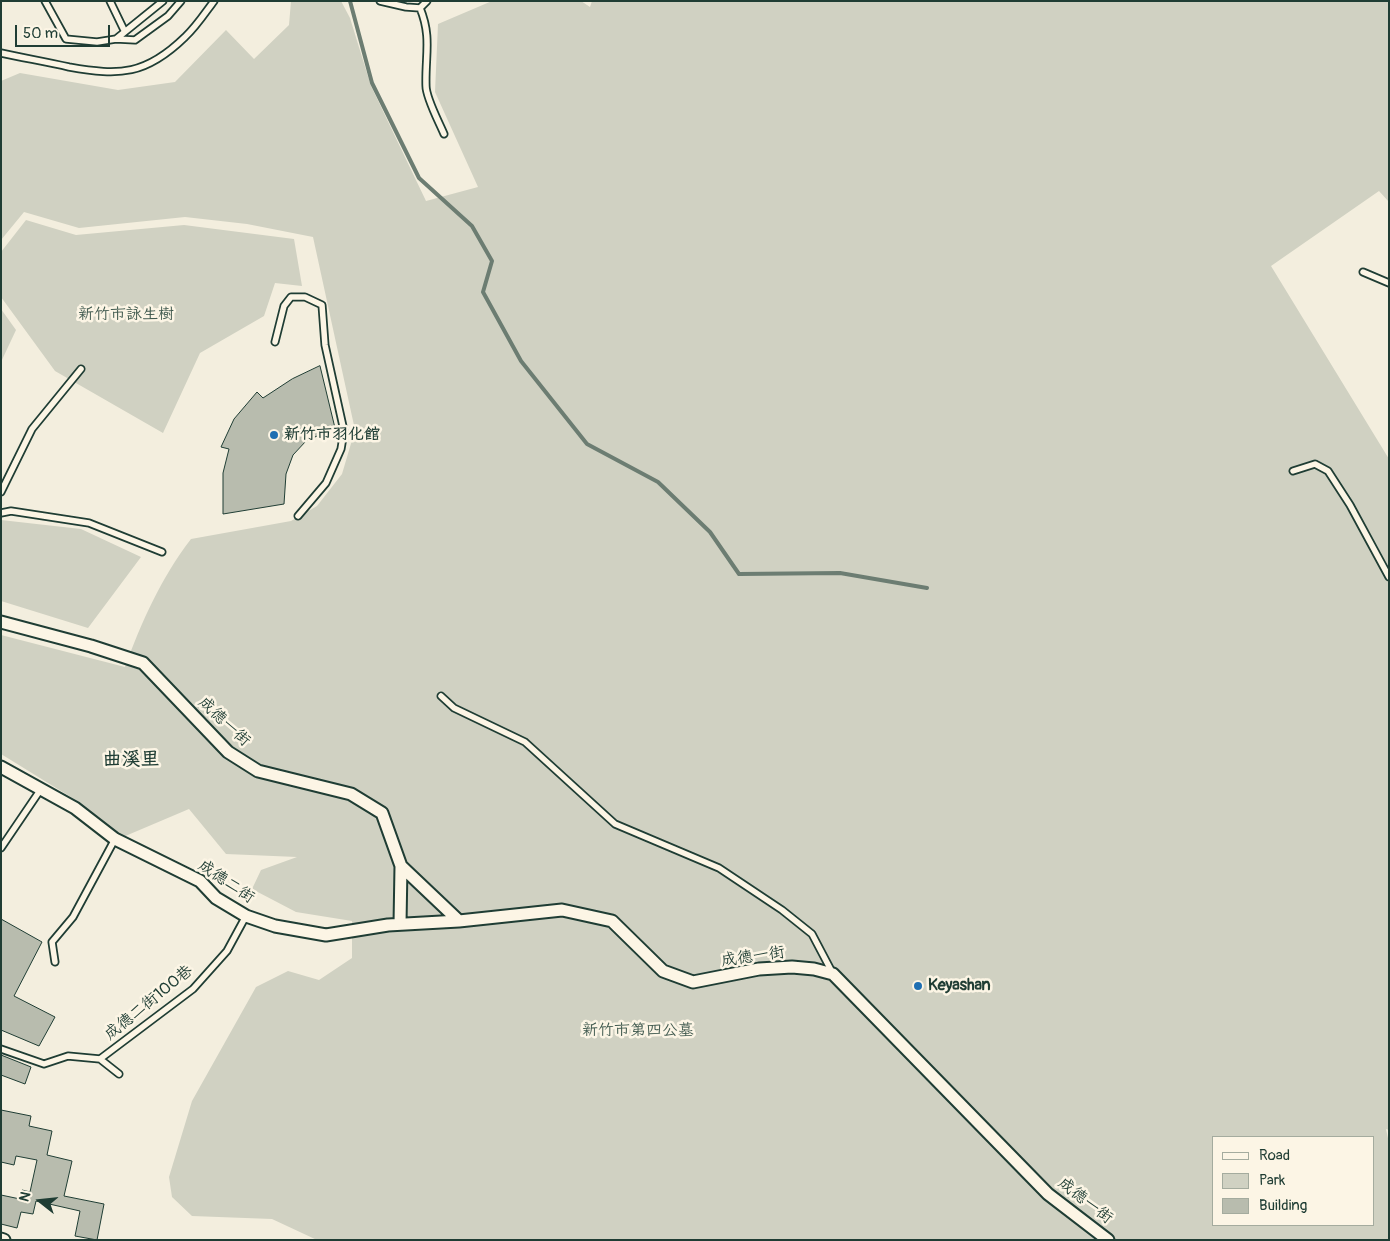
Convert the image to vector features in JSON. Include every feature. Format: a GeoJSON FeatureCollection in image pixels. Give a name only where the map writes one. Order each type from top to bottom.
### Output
{"type":"FeatureCollection","features":[{"type":"Feature","properties":{"kind":"street","name":"成德一街"},"geometry":{"type":"LineString","coordinates":[[1,622],[91,646],[143,664],[228,752],[258,771],[351,794],[382,813],[400,866],[400,924]]}},
{"type":"Feature","properties":{"kind":"street","name":"成德二街"},"geometry":{"type":"LineString","coordinates":[[1,767],[75,808],[115,839],[200,881],[216,898],[246,916],[275,926],[326,935],[400,924],[459,921]]}},
{"type":"Feature","properties":{"kind":"street","name":"成德一街"},"geometry":{"type":"LineString","coordinates":[[400,866],[459,921],[562,910],[612,921],[663,971],[693,982],[759,969],[792,967],[814,969],[833,974],[1035,1182],[1108,1240]]}},
{"type":"Feature","properties":{"kind":"lane"},"geometry":{"type":"LineString","coordinates":[[45,1],[66,39],[97,42],[116,39],[135,40],[168,16],[181,1]]}},
{"type":"Feature","properties":{"kind":"lane"},"geometry":{"type":"LineString","coordinates":[[110,1],[124,30]]}},
{"type":"Feature","properties":{"kind":"lane"},"geometry":{"type":"LineString","coordinates":[[116,39],[124,30],[156,9],[163,1]]}},
{"type":"Feature","properties":{"kind":"lane"},"geometry":{"type":"LineString","coordinates":[[1,53],[104,73],[123,72],[143,67],[166,54],[186,36],[214,1]]}},
{"type":"Feature","properties":{"kind":"lane"},"geometry":{"type":"LineString","coordinates":[[380,1],[406,8],[420,8],[427,1]]}},
{"type":"Feature","properties":{"kind":"lane"},"geometry":{"type":"LineString","coordinates":[[420,8],[427,25],[428,34],[429,51],[426,88],[444,134]]}},
{"type":"Feature","properties":{"kind":"lane"},"geometry":{"type":"LineString","coordinates":[[1363,272],[1389,283]]}},
{"type":"Feature","properties":{"kind":"lane"},"geometry":{"type":"LineString","coordinates":[[275,342],[284,306],[291,297],[305,297],[322,305],[325,346],[344,431],[341,450],[326,483],[298,516]]}},
{"type":"Feature","properties":{"kind":"lane"},"geometry":{"type":"LineString","coordinates":[[1,492],[32,429],[80,369]]}},
{"type":"Feature","properties":{"kind":"lane"},"geometry":{"type":"LineString","coordinates":[[1293,471],[1315,464],[1328,471],[1350,505],[1389,577]]}},
{"type":"Feature","properties":{"kind":"lane"},"geometry":{"type":"LineString","coordinates":[[1,513],[11,511],[89,523],[162,552]]}},
{"type":"Feature","properties":{"kind":"lane"},"geometry":{"type":"LineString","coordinates":[[441,696],[454,708],[525,742],[615,824],[719,868],[782,910],[812,934],[833,974]]}},
{"type":"Feature","properties":{"kind":"lane"},"geometry":{"type":"LineString","coordinates":[[1,848],[41,789]]}},
{"type":"Feature","properties":{"kind":"lane"},"geometry":{"type":"LineString","coordinates":[[55,962],[52,942],[73,917],[96,878],[115,839]]}},
{"type":"Feature","properties":{"kind":"lane","name":"成德二街100巷"},"geometry":{"type":"LineString","coordinates":[[100,1059],[193,989],[227,951],[246,916]]}},
{"type":"Feature","properties":{"kind":"lane"},"geometry":{"type":"LineString","coordinates":[[1,1049],[44,1064],[68,1056],[100,1059],[119,1074]]}},
{"type":"Feature","properties":{"kind":"green space","name":"新竹市第四公墓"},"geometry":{"type":"Polygon","coordinates":[[[291,1],[341,1],[350,18],[371,86],[426,201],[478,187],[435,92],[438,24],[492,1],[581,1],[590,7],[592,1],[1389,1],[1389,202],[1379,191],[1271,266],[1389,459],[1389,1130],[1386,1129],[1389,1143],[1389,1240],[317,1240],[272,1219],[192,1216],[172,1197],[169,1177],[192,1101],[256,987],[288,971],[319,980],[352,958],[352,921],[296,912],[252,889],[261,870],[297,857],[226,854],[189,809],[123,837],[74,799],[1,754],[1,635],[125,667],[153,600],[170,569],[191,539],[291,521],[317,506],[342,474],[355,430],[313,237],[247,224],[185,217],[79,228],[24,212],[1,240],[1,81],[20,73],[118,90],[175,82],[226,30],[254,59],[289,25],[291,1]]]}},
{"type":"Feature","properties":{"kind":"green space","name":"新竹市詠生樹"},"geometry":{"type":"Polygon","coordinates":[[[26,220],[76,235],[184,225],[294,239],[302,286],[275,283],[264,316],[200,353],[163,433],[55,371],[1,297],[1,252],[26,220]]]}},
{"type":"Feature","properties":{"kind":"green space"},"geometry":{"type":"Polygon","coordinates":[[[1,309],[16,330],[1,362],[1,309]]]}},
{"type":"Feature","properties":{"kind":"green space"},"geometry":{"type":"Polygon","coordinates":[[[1,520],[81,529],[141,557],[88,628],[1,601],[1,520]]]}},
{"type":"Feature","properties":{"kind":"building","name":"新竹市羽化館"},"geometry":{"type":"Polygon","coordinates":[[[320,366],[335,428],[306,441],[293,455],[286,474],[284,504],[223,514],[223,473],[229,449],[221,447],[234,419],[257,392],[263,398],[292,379],[320,366]]]}},
{"type":"Feature","properties":{"kind":"building"},"geometry":{"type":"Polygon","coordinates":[[[1,919],[42,942],[14,996],[55,1017],[39,1046],[1,1030],[1,919]]]}},
{"type":"Feature","properties":{"kind":"building"},"geometry":{"type":"Polygon","coordinates":[[[1,1055],[31,1067],[25,1084],[1,1075],[1,1055]]]}},
{"type":"Feature","properties":{"kind":"building"},"geometry":{"type":"Polygon","coordinates":[[[1,1110],[31,1116],[29,1126],[52,1131],[47,1155],[72,1161],[64,1196],[104,1204],[97,1240],[75,1236],[80,1211],[36,1201],[33,1214],[21,1212],[17,1228],[1,1224],[1,1195],[20,1199],[22,1190],[30,1192],[37,1160],[16,1156],[14,1165],[1,1162],[1,1110]]]}},
{"type":"Feature","properties":{"kind":"waterway"},"geometry":{"type":"LineString","coordinates":[[350,1],[372,83],[419,178],[472,226],[492,261],[483,292],[521,361],[587,444],[658,482],[710,532],[739,574],[840,573],[927,588]]}},
{"type":"Feature","properties":{"kind":"place","name":"新竹市羽化館"},"geometry":{"type":"Point","coordinates":[274,435]}},
{"type":"Feature","properties":{"kind":"place","name":"Keyashan"},"geometry":{"type":"Point","coordinates":[918,986]}},
{"type":"Feature","properties":{"kind":"district","name":"曲溪里"},"geometry":{"type":"Point","coordinates":[131,760]}}]}
